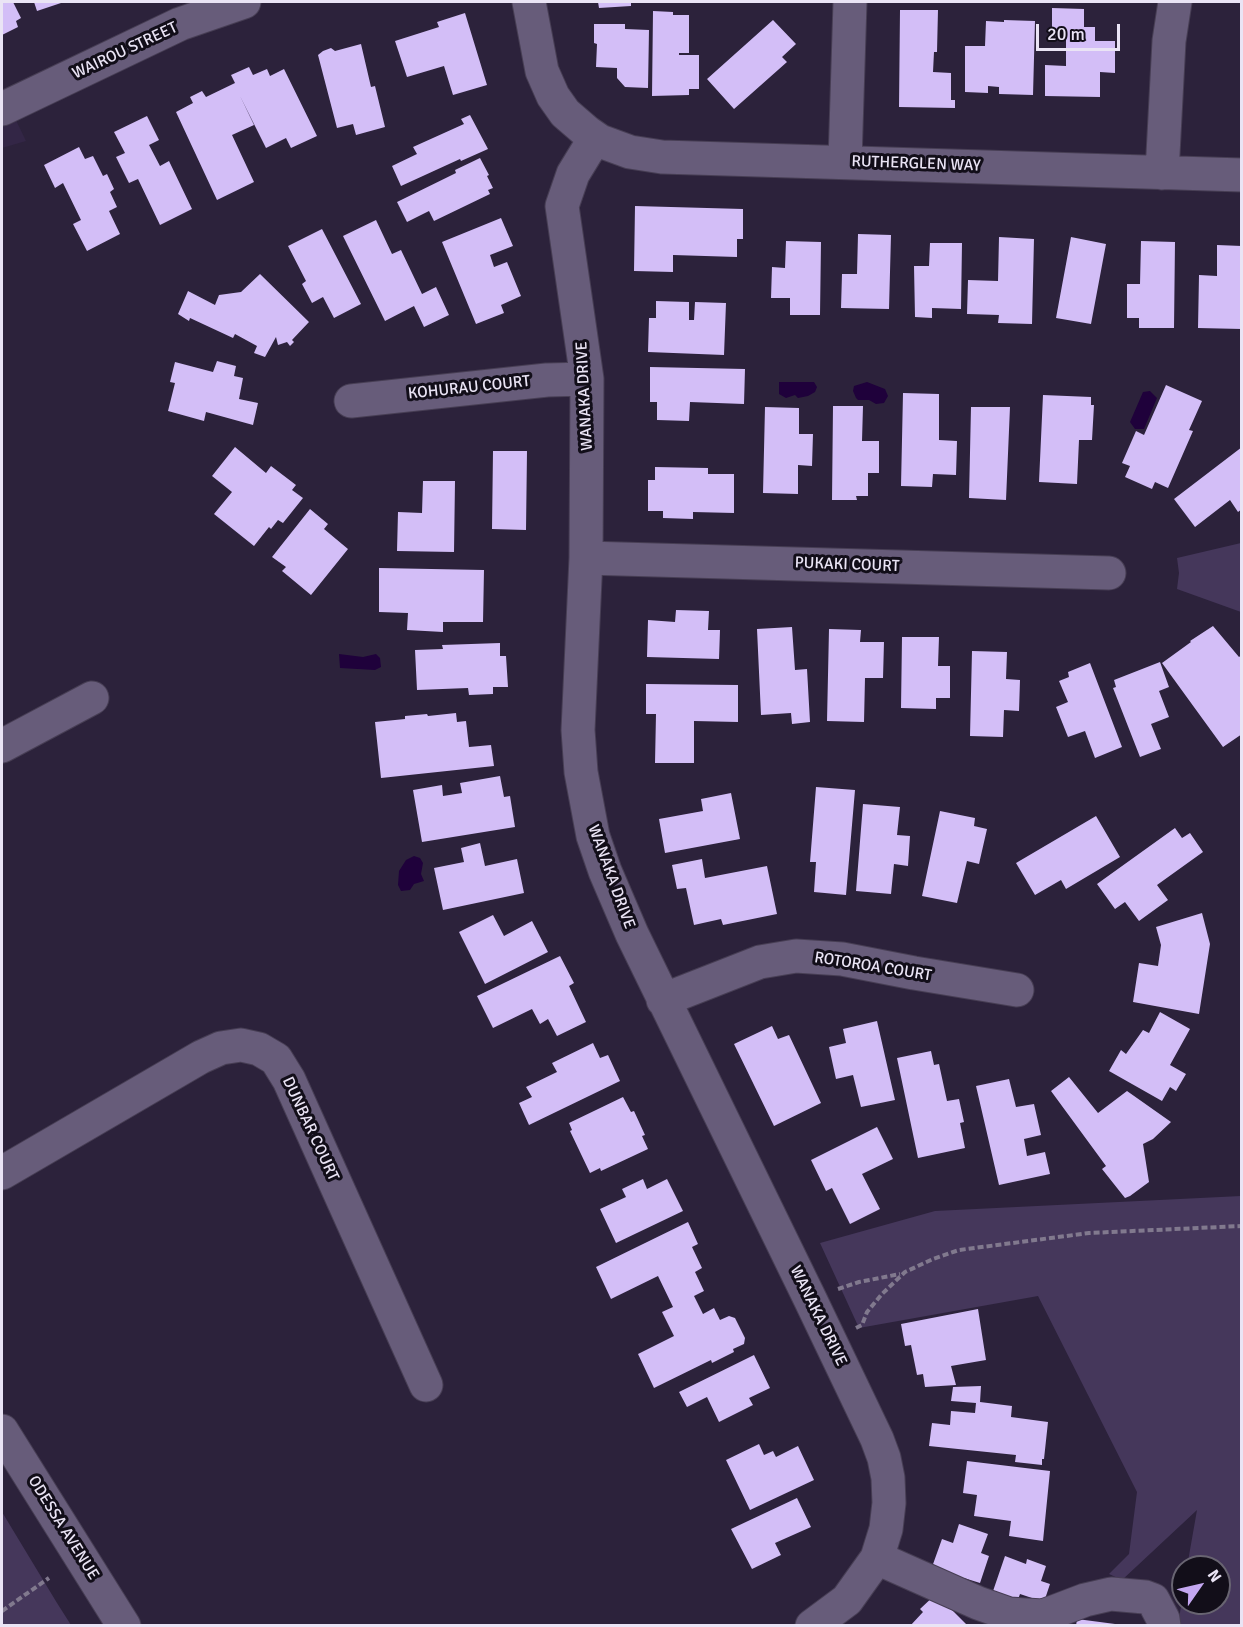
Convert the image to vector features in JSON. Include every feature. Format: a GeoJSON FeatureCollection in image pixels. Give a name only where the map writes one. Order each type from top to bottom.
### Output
{"type":"FeatureCollection","features":[{"type":"Feature","properties":{"kind":"street","name":"WAIROU STREET"},"geometry":{"type":"LineString","coordinates":[[5,108],[180,24],[244,2]]}},
{"type":"Feature","properties":{"kind":"street"},"geometry":{"type":"LineString","coordinates":[[529,2],[538,56],[548,86],[565,113],[595,138]]}},
{"type":"Feature","properties":{"kind":"street"},"geometry":{"type":"LineString","coordinates":[[845,161],[850,2]]}},
{"type":"Feature","properties":{"kind":"street"},"geometry":{"type":"LineString","coordinates":[[1162,173],[1169,40],[1175,2]]}},
{"type":"Feature","properties":{"kind":"street","name":"RUTHERGLEN WAY"},"geometry":{"type":"LineString","coordinates":[[595,138],[619,149],[641,155],[1242,175]]}},
{"type":"Feature","properties":{"kind":"street","name":"WANAKA DRIVE"},"geometry":{"type":"LineString","coordinates":[[595,138],[568,184],[562,206],[587,379],[586,558],[578,730],[581,772],[593,837],[605,871],[663,1000],[877,1439],[884,1458],[889,1503],[886,1529],[877,1558],[848,1600],[812,1626]]}},
{"type":"Feature","properties":{"kind":"street","name":"KOHURAU COURT"},"geometry":{"type":"LineString","coordinates":[[351,401],[547,380],[587,379]]}},
{"type":"Feature","properties":{"kind":"street","name":"PUKAKI COURT"},"geometry":{"type":"LineString","coordinates":[[586,558],[1109,573]]}},
{"type":"Feature","properties":{"kind":"street"},"geometry":{"type":"LineString","coordinates":[[2,746],[92,698]]}},
{"type":"Feature","properties":{"kind":"street","name":"ROTOROA COURT"},"geometry":{"type":"LineString","coordinates":[[663,1000],[752,964],[778,957],[796,956],[842,959],[1017,990]]}},
{"type":"Feature","properties":{"kind":"street","name":"DUNBAR COURT"},"geometry":{"type":"LineString","coordinates":[[2,1173],[201,1056],[221,1048],[241,1046],[259,1049],[276,1059],[290,1080],[426,1385]]}},
{"type":"Feature","properties":{"kind":"street","name":"ODESSA AVENUE"},"geometry":{"type":"LineString","coordinates":[[2,1431],[124,1626]]}},
{"type":"Feature","properties":{"kind":"street"},"geometry":{"type":"LineString","coordinates":[[877,1558],[987,1607],[1008,1614],[1044,1621],[1085,1600],[1111,1594],[1153,1600],[1163,1619],[1164,1626]]}},
{"type":"Feature","properties":{"kind":"path"},"geometry":{"type":"LineString","coordinates":[[837,1290],[859,1282],[890,1277],[959,1250],[977,1247],[1089,1233],[1242,1226]]}},
{"type":"Feature","properties":{"kind":"path"},"geometry":{"type":"LineString","coordinates":[[856,1328],[862,1325],[867,1312],[905,1272]]}},
{"type":"Feature","properties":{"kind":"path"},"geometry":{"type":"LineString","coordinates":[[2,1611],[49,1578]]}},
{"type":"Feature","properties":{"kind":"shaded area"},"geometry":{"type":"Polygon","coordinates":[[[2,91],[26,141],[2,148],[2,91]]]}},
{"type":"Feature","properties":{"kind":"shaded area"},"geometry":{"type":"Polygon","coordinates":[[[779,382],[814,382],[817,387],[815,392],[808,396],[798,398],[795,395],[786,398],[779,394],[779,382]]]}},
{"type":"Feature","properties":{"kind":"shaded area"},"geometry":{"type":"Polygon","coordinates":[[[867,382],[885,389],[888,396],[884,403],[876,404],[869,400],[856,398],[853,391],[854,386],[867,382]]]}},
{"type":"Feature","properties":{"kind":"shaded area"},"geometry":{"type":"Polygon","coordinates":[[[1150,391],[1157,398],[1144,429],[1135,429],[1130,422],[1143,392],[1150,391]]]}},
{"type":"Feature","properties":{"kind":"shaded area"},"geometry":{"type":"Polygon","coordinates":[[[1241,543],[1241,612],[1177,589],[1179,573],[1177,558],[1241,543]]]}},
{"type":"Feature","properties":{"kind":"shaded area"},"geometry":{"type":"Polygon","coordinates":[[[339,654],[363,657],[376,654],[380,658],[381,667],[375,670],[340,668],[339,654]]]}},
{"type":"Feature","properties":{"kind":"shaded area"},"geometry":{"type":"Polygon","coordinates":[[[414,856],[420,858],[423,863],[421,874],[424,881],[414,884],[410,890],[401,891],[398,885],[399,871],[406,860],[414,856]]]}},
{"type":"Feature","properties":{"kind":"shaded area"},"geometry":{"type":"Polygon","coordinates":[[[1241,1196],[1241,1625],[1178,1625],[1180,1615],[1231,1615],[1231,1555],[1189,1555],[1197,1510],[1122,1580],[1109,1574],[1129,1554],[1137,1492],[1038,1296],[859,1328],[820,1243],[935,1211],[1241,1196]]]}},
{"type":"Feature","properties":{"kind":"shaded area"},"geometry":{"type":"Polygon","coordinates":[[[2,1512],[57,1603],[71,1625],[2,1625],[2,1512]]]}},
{"type":"Feature","properties":{"kind":"building"},"geometry":{"type":"Polygon","coordinates":[[[2,2],[13,2],[21,18],[16,21],[18,27],[2,35],[2,2]]]}},
{"type":"Feature","properties":{"kind":"building"},"geometry":{"type":"Polygon","coordinates":[[[34,2],[64,2],[37,11],[34,2]]]}},
{"type":"Feature","properties":{"kind":"building"},"geometry":{"type":"Polygon","coordinates":[[[598,2],[631,2],[631,6],[599,8],[598,2]]]}},
{"type":"Feature","properties":{"kind":"building"},"geometry":{"type":"Polygon","coordinates":[[[1052,8],[1084,9],[1084,27],[1095,27],[1095,41],[1115,41],[1115,73],[1100,72],[1100,97],[1045,96],[1045,65],[1066,66],[1066,37],[1052,36],[1052,8]]]}},
{"type":"Feature","properties":{"kind":"building"},"geometry":{"type":"Polygon","coordinates":[[[900,10],[938,10],[937,52],[934,52],[933,72],[951,73],[951,100],[955,100],[955,108],[899,107],[900,10]]]}},
{"type":"Feature","properties":{"kind":"building"},"geometry":{"type":"Polygon","coordinates":[[[653,11],[689,15],[689,53],[679,53],[679,55],[699,55],[699,89],[689,89],[689,95],[652,96],[653,11]]]}},
{"type":"Feature","properties":{"kind":"building"},"geometry":{"type":"Polygon","coordinates":[[[465,13],[487,85],[453,95],[444,66],[407,77],[395,41],[439,27],[437,22],[465,13]]]}},
{"type":"Feature","properties":{"kind":"building"},"geometry":{"type":"Polygon","coordinates":[[[773,20],[796,44],[782,57],[787,62],[734,109],[707,79],[773,20]]]}},
{"type":"Feature","properties":{"kind":"building"},"geometry":{"type":"Polygon","coordinates":[[[1004,20],[1035,21],[1033,95],[999,94],[999,87],[988,86],[988,93],[965,92],[965,46],[985,46],[986,21],[1004,22],[1004,20]]]}},
{"type":"Feature","properties":{"kind":"building"},"geometry":{"type":"Polygon","coordinates":[[[594,24],[625,24],[625,29],[649,30],[648,88],[625,87],[617,78],[617,68],[596,67],[597,44],[594,43],[594,24]]]}},
{"type":"Feature","properties":{"kind":"building"},"geometry":{"type":"Polygon","coordinates":[[[361,44],[371,87],[375,86],[385,127],[356,135],[353,124],[337,128],[318,55],[331,48],[335,51],[361,44]]]}},
{"type":"Feature","properties":{"kind":"building"},"geometry":{"type":"Polygon","coordinates":[[[249,67],[253,75],[267,69],[270,76],[284,69],[317,136],[291,148],[286,138],[266,148],[240,96],[254,125],[232,135],[254,182],[217,200],[176,112],[193,103],[190,97],[202,91],[206,97],[235,83],[231,75],[249,67]]]}},
{"type":"Feature","properties":{"kind":"building"},"geometry":{"type":"Polygon","coordinates":[[[470,115],[488,149],[401,186],[392,166],[417,154],[413,147],[464,124],[461,119],[470,115]]]}},
{"type":"Feature","properties":{"kind":"building"},"geometry":{"type":"Polygon","coordinates":[[[147,116],[159,140],[149,145],[160,166],[169,161],[192,209],[160,225],[138,179],[129,183],[116,157],[125,153],[114,132],[147,116]]]}},
{"type":"Feature","properties":{"kind":"building"},"geometry":{"type":"Polygon","coordinates":[[[79,147],[85,159],[93,156],[103,176],[107,174],[114,189],[110,192],[117,207],[109,211],[120,234],[87,251],[73,224],[81,220],[63,183],[55,188],[44,165],[79,147]]]}},
{"type":"Feature","properties":{"kind":"building"},"geometry":{"type":"Polygon","coordinates":[[[480,158],[493,188],[488,190],[490,194],[434,221],[429,211],[407,222],[397,202],[456,173],[455,170],[480,158]]]}},
{"type":"Feature","properties":{"kind":"building"},"geometry":{"type":"Polygon","coordinates":[[[635,206],[743,209],[743,239],[737,239],[737,257],[673,255],[673,272],[634,271],[635,206]]]}},
{"type":"Feature","properties":{"kind":"building"},"geometry":{"type":"Polygon","coordinates":[[[501,218],[513,246],[490,255],[494,267],[507,262],[521,296],[501,305],[504,313],[476,324],[442,242],[501,218]]]}},
{"type":"Feature","properties":{"kind":"building"},"geometry":{"type":"Polygon","coordinates":[[[376,220],[392,254],[401,250],[422,294],[436,287],[449,315],[424,327],[414,306],[385,321],[343,236],[376,220]]]}},
{"type":"Feature","properties":{"kind":"building"},"geometry":{"type":"Polygon","coordinates":[[[322,229],[361,304],[334,318],[323,297],[312,303],[302,284],[306,281],[288,246],[322,229]]]}},
{"type":"Feature","properties":{"kind":"building"},"geometry":{"type":"Polygon","coordinates":[[[858,234],[891,235],[889,309],[841,308],[842,274],[857,274],[858,234]]]}},
{"type":"Feature","properties":{"kind":"building"},"geometry":{"type":"Polygon","coordinates":[[[999,237],[1034,239],[1032,324],[998,323],[999,315],[967,314],[968,280],[998,281],[999,237]]]}},
{"type":"Feature","properties":{"kind":"building"},"geometry":{"type":"Polygon","coordinates":[[[1071,237],[1106,244],[1091,324],[1056,318],[1071,237]]]}},
{"type":"Feature","properties":{"kind":"building"},"geometry":{"type":"Polygon","coordinates":[[[786,241],[821,242],[820,315],[790,315],[790,298],[771,298],[772,267],[785,268],[786,241]]]}},
{"type":"Feature","properties":{"kind":"building"},"geometry":{"type":"Polygon","coordinates":[[[1141,241],[1175,242],[1174,328],[1139,328],[1139,318],[1127,318],[1127,284],[1140,284],[1141,241]]]}},
{"type":"Feature","properties":{"kind":"building"},"geometry":{"type":"Polygon","coordinates":[[[930,243],[962,243],[961,309],[932,308],[932,318],[915,317],[914,266],[929,266],[930,243]]]}},
{"type":"Feature","properties":{"kind":"building"},"geometry":{"type":"Polygon","coordinates":[[[1217,245],[1242,246],[1242,329],[1198,328],[1199,275],[1217,276],[1217,245]]]}},
{"type":"Feature","properties":{"kind":"building"},"geometry":{"type":"Polygon","coordinates":[[[260,274],[309,322],[292,340],[294,342],[290,346],[287,342],[278,345],[276,337],[265,357],[254,353],[257,346],[235,334],[233,338],[190,318],[189,321],[178,314],[188,291],[215,305],[219,295],[241,292],[260,274]]]}},
{"type":"Feature","properties":{"kind":"building"},"geometry":{"type":"Polygon","coordinates":[[[656,301],[689,302],[689,320],[694,320],[695,302],[726,303],[724,355],[648,352],[649,318],[656,318],[656,301]]]}},
{"type":"Feature","properties":{"kind":"building"},"geometry":{"type":"Polygon","coordinates":[[[217,361],[236,366],[234,376],[243,378],[239,399],[258,403],[253,425],[206,412],[204,421],[168,411],[175,383],[170,382],[175,362],[213,372],[217,361]]]}},
{"type":"Feature","properties":{"kind":"building"},"geometry":{"type":"Polygon","coordinates":[[[650,367],[745,369],[744,404],[690,402],[689,421],[657,420],[657,402],[650,402],[650,367]]]}},
{"type":"Feature","properties":{"kind":"building"},"geometry":{"type":"Polygon","coordinates":[[[1166,385],[1202,401],[1189,430],[1193,431],[1168,488],[1155,482],[1152,489],[1125,477],[1130,466],[1122,463],[1136,431],[1144,435],[1166,385]]]}},
{"type":"Feature","properties":{"kind":"building"},"geometry":{"type":"Polygon","coordinates":[[[903,393],[939,394],[939,440],[957,441],[956,475],[933,474],[932,487],[901,486],[903,393]]]}},
{"type":"Feature","properties":{"kind":"building"},"geometry":{"type":"Polygon","coordinates":[[[1043,395],[1091,397],[1091,405],[1094,405],[1092,440],[1079,440],[1077,484],[1039,482],[1043,395]]]}},
{"type":"Feature","properties":{"kind":"building"},"geometry":{"type":"Polygon","coordinates":[[[833,406],[863,406],[862,441],[879,441],[879,473],[868,473],[868,496],[856,496],[857,500],[832,500],[833,406]]]}},
{"type":"Feature","properties":{"kind":"building"},"geometry":{"type":"Polygon","coordinates":[[[765,407],[799,408],[799,434],[813,434],[812,466],[798,465],[798,494],[763,493],[765,407]]]}},
{"type":"Feature","properties":{"kind":"building"},"geometry":{"type":"Polygon","coordinates":[[[971,407],[1010,407],[1006,500],[969,498],[971,407]]]}},
{"type":"Feature","properties":{"kind":"building"},"geometry":{"type":"Polygon","coordinates":[[[235,447],[266,473],[271,466],[296,485],[292,490],[303,498],[283,523],[278,520],[271,529],[269,527],[254,546],[214,514],[232,492],[212,476],[235,447]]]}},
{"type":"Feature","properties":{"kind":"building"},"geometry":{"type":"Polygon","coordinates":[[[1242,447],[1242,509],[1238,512],[1230,500],[1195,527],[1174,499],[1242,447]]]}},
{"type":"Feature","properties":{"kind":"building"},"geometry":{"type":"Polygon","coordinates":[[[493,451],[527,451],[526,530],[492,529],[493,451]]]}},
{"type":"Feature","properties":{"kind":"building"},"geometry":{"type":"Polygon","coordinates":[[[655,467],[708,468],[708,474],[734,474],[734,513],[693,512],[693,519],[663,518],[663,511],[648,511],[648,480],[655,480],[655,467]]]}},
{"type":"Feature","properties":{"kind":"building"},"geometry":{"type":"Polygon","coordinates":[[[423,481],[455,481],[454,552],[397,551],[398,512],[422,513],[423,481]]]}},
{"type":"Feature","properties":{"kind":"building"},"geometry":{"type":"Polygon","coordinates":[[[310,509],[328,524],[324,529],[348,549],[311,595],[282,571],[286,567],[272,557],[310,509]]]}},
{"type":"Feature","properties":{"kind":"building"},"geometry":{"type":"Polygon","coordinates":[[[379,568],[484,570],[483,622],[443,622],[443,632],[407,630],[408,613],[379,612],[379,568]]]}},
{"type":"Feature","properties":{"kind":"building"},"geometry":{"type":"Polygon","coordinates":[[[676,610],[709,611],[708,630],[720,630],[719,659],[647,657],[648,620],[675,622],[676,610]]]}},
{"type":"Feature","properties":{"kind":"building"},"geometry":{"type":"Polygon","coordinates":[[[1213,626],[1239,657],[1242,655],[1242,734],[1223,747],[1162,663],[1213,626]]]}},
{"type":"Feature","properties":{"kind":"building"},"geometry":{"type":"Polygon","coordinates":[[[792,627],[795,670],[807,669],[810,722],[792,724],[791,713],[761,715],[757,629],[792,627]]]}},
{"type":"Feature","properties":{"kind":"building"},"geometry":{"type":"Polygon","coordinates":[[[829,629],[861,630],[860,642],[884,642],[883,678],[865,678],[864,722],[827,721],[829,629]]]}},
{"type":"Feature","properties":{"kind":"building"},"geometry":{"type":"Polygon","coordinates":[[[902,637],[939,637],[938,666],[950,666],[950,698],[936,698],[936,709],[901,708],[902,637]]]}},
{"type":"Feature","properties":{"kind":"building"},"geometry":{"type":"Polygon","coordinates":[[[500,643],[500,656],[506,656],[508,687],[493,687],[493,694],[469,695],[468,688],[417,690],[415,650],[443,649],[442,645],[500,643]]]}},
{"type":"Feature","properties":{"kind":"building"},"geometry":{"type":"Polygon","coordinates":[[[972,651],[1007,652],[1006,679],[1020,680],[1019,711],[1004,710],[1003,737],[970,736],[972,651]]]}},
{"type":"Feature","properties":{"kind":"building"},"geometry":{"type":"Polygon","coordinates":[[[1160,662],[1169,687],[1159,691],[1169,717],[1151,724],[1161,749],[1140,757],[1113,688],[1116,687],[1114,680],[1160,662]]]}},
{"type":"Feature","properties":{"kind":"building"},"geometry":{"type":"Polygon","coordinates":[[[1090,663],[1122,747],[1095,758],[1085,731],[1068,737],[1056,707],[1068,702],[1059,681],[1069,677],[1068,672],[1090,663]]]}},
{"type":"Feature","properties":{"kind":"building"},"geometry":{"type":"Polygon","coordinates":[[[646,684],[738,685],[738,722],[694,721],[694,763],[655,763],[656,714],[646,714],[646,684]]]}},
{"type":"Feature","properties":{"kind":"building"},"geometry":{"type":"Polygon","coordinates":[[[456,713],[457,722],[466,721],[469,747],[491,745],[494,766],[381,778],[375,722],[405,719],[405,716],[456,713]]]}},
{"type":"Feature","properties":{"kind":"building"},"geometry":{"type":"Polygon","coordinates":[[[500,776],[504,797],[510,796],[515,827],[422,842],[413,790],[442,785],[443,796],[462,793],[460,783],[500,776]]]}},
{"type":"Feature","properties":{"kind":"building"},"geometry":{"type":"Polygon","coordinates":[[[816,787],[855,790],[846,895],[814,892],[816,862],[810,862],[816,787]]]}},
{"type":"Feature","properties":{"kind":"building"},"geometry":{"type":"Polygon","coordinates":[[[731,793],[740,839],[665,853],[659,819],[703,811],[701,799],[731,793]]]}},
{"type":"Feature","properties":{"kind":"building"},"geometry":{"type":"Polygon","coordinates":[[[863,804],[900,807],[897,835],[910,836],[908,866],[894,864],[891,894],[856,891],[863,804]]]}},
{"type":"Feature","properties":{"kind":"building"},"geometry":{"type":"Polygon","coordinates":[[[940,811],[975,818],[974,826],[987,829],[979,864],[967,861],[957,903],[922,896],[940,811]]]}},
{"type":"Feature","properties":{"kind":"building"},"geometry":{"type":"Polygon","coordinates":[[[1096,816],[1120,857],[1066,889],[1061,880],[1035,895],[1016,863],[1096,816]]]}},
{"type":"Feature","properties":{"kind":"building"},"geometry":{"type":"Polygon","coordinates":[[[1175,828],[1182,838],[1190,833],[1203,852],[1157,885],[1168,900],[1139,921],[1125,902],[1115,909],[1097,884],[1175,828]]]}},
{"type":"Feature","properties":{"kind":"building"},"geometry":{"type":"Polygon","coordinates":[[[480,843],[485,866],[517,859],[524,893],[443,910],[434,868],[464,862],[461,848],[480,843]]]}},
{"type":"Feature","properties":{"kind":"building"},"geometry":{"type":"Polygon","coordinates":[[[702,859],[705,878],[767,866],[777,914],[723,925],[721,919],[694,925],[686,888],[677,889],[672,865],[702,859]]]}},
{"type":"Feature","properties":{"kind":"building"},"geometry":{"type":"Polygon","coordinates":[[[1202,913],[1210,944],[1199,1014],[1133,1002],[1139,963],[1158,966],[1161,945],[1156,927],[1202,913]]]}},
{"type":"Feature","properties":{"kind":"building"},"geometry":{"type":"Polygon","coordinates":[[[493,915],[504,936],[532,921],[548,952],[485,984],[459,932],[493,915]]]}},
{"type":"Feature","properties":{"kind":"building"},"geometry":{"type":"Polygon","coordinates":[[[560,956],[574,983],[569,986],[586,1022],[557,1036],[548,1019],[540,1024],[532,1009],[493,1028],[477,996],[560,956]]]}},
{"type":"Feature","properties":{"kind":"building"},"geometry":{"type":"Polygon","coordinates":[[[1160,1012],[1190,1029],[1170,1065],[1186,1074],[1176,1091],[1170,1087],[1162,1101],[1109,1071],[1121,1050],[1126,1054],[1143,1030],[1149,1033],[1160,1012]]]}},
{"type":"Feature","properties":{"kind":"building"},"geometry":{"type":"Polygon","coordinates":[[[877,1021],[895,1100],[861,1107],[853,1075],[836,1079],[829,1047],[846,1043],[843,1029],[877,1021]]]}},
{"type":"Feature","properties":{"kind":"building"},"geometry":{"type":"Polygon","coordinates":[[[772,1026],[778,1039],[789,1035],[821,1103],[774,1126],[734,1044],[772,1026]]]}},
{"type":"Feature","properties":{"kind":"building"},"geometry":{"type":"Polygon","coordinates":[[[593,1043],[600,1058],[608,1055],[620,1081],[529,1125],[519,1103],[532,1097],[526,1087],[557,1072],[552,1063],[593,1043]]]}},
{"type":"Feature","properties":{"kind":"building"},"geometry":{"type":"Polygon","coordinates":[[[931,1051],[934,1065],[939,1064],[947,1101],[959,1099],[964,1122],[960,1123],[965,1148],[918,1158],[897,1058],[931,1051]]]}},
{"type":"Feature","properties":{"kind":"building"},"geometry":{"type":"Polygon","coordinates":[[[1069,1077],[1098,1113],[1127,1091],[1171,1122],[1153,1139],[1143,1144],[1149,1182],[1130,1196],[1125,1198],[1102,1169],[1106,1166],[1051,1091],[1069,1077]]]}},
{"type":"Feature","properties":{"kind":"building"},"geometry":{"type":"Polygon","coordinates":[[[1009,1079],[1016,1107],[1034,1104],[1041,1135],[1024,1139],[1027,1156],[1045,1152],[1050,1174],[999,1185],[976,1086],[1009,1079]]]}},
{"type":"Feature","properties":{"kind":"building"},"geometry":{"type":"Polygon","coordinates":[[[623,1097],[631,1112],[634,1111],[645,1135],[642,1136],[648,1149],[601,1171],[600,1168],[590,1173],[570,1131],[572,1130],[569,1123],[623,1097]]]}},
{"type":"Feature","properties":{"kind":"building"},"geometry":{"type":"Polygon","coordinates":[[[877,1127],[893,1159],[862,1174],[880,1209],[850,1224],[832,1188],[826,1191],[811,1160],[877,1127]]]}},
{"type":"Feature","properties":{"kind":"building"},"geometry":{"type":"Polygon","coordinates":[[[643,1179],[647,1189],[667,1179],[683,1211],[616,1243],[600,1209],[626,1197],[622,1189],[643,1179]]]}},
{"type":"Feature","properties":{"kind":"building"},"geometry":{"type":"Polygon","coordinates":[[[688,1222],[698,1244],[692,1247],[702,1268],[695,1272],[704,1291],[694,1296],[703,1314],[714,1308],[720,1320],[729,1316],[735,1318],[745,1338],[744,1344],[712,1363],[711,1360],[654,1388],[638,1354],[674,1336],[662,1312],[673,1307],[658,1276],[611,1299],[596,1267],[688,1222]]]}},
{"type":"Feature","properties":{"kind":"building"},"geometry":{"type":"Polygon","coordinates":[[[978,1309],[986,1360],[951,1366],[956,1385],[925,1387],[923,1374],[917,1375],[911,1345],[905,1346],[901,1324],[978,1309]]]}},
{"type":"Feature","properties":{"kind":"building"},"geometry":{"type":"Polygon","coordinates":[[[754,1355],[770,1388],[749,1398],[753,1405],[719,1422],[707,1397],[687,1407],[679,1392],[754,1355]]]}},
{"type":"Feature","properties":{"kind":"building"},"geometry":{"type":"Polygon","coordinates":[[[981,1386],[980,1402],[1012,1406],[1011,1417],[1048,1422],[1042,1465],[1015,1462],[1016,1455],[929,1446],[932,1423],[950,1425],[951,1411],[975,1413],[976,1403],[951,1401],[953,1387],[981,1386]]]}},
{"type":"Feature","properties":{"kind":"building"},"geometry":{"type":"Polygon","coordinates":[[[759,1444],[764,1455],[773,1451],[776,1457],[798,1446],[814,1480],[750,1510],[726,1460],[759,1444]]]}},
{"type":"Feature","properties":{"kind":"building"},"geometry":{"type":"Polygon","coordinates":[[[967,1461],[1050,1471],[1043,1541],[1009,1536],[1011,1521],[974,1516],[977,1495],[963,1493],[967,1461]]]}},
{"type":"Feature","properties":{"kind":"building"},"geometry":{"type":"Polygon","coordinates":[[[797,1498],[811,1527],[775,1543],[781,1555],[752,1569],[731,1529],[797,1498]]]}},
{"type":"Feature","properties":{"kind":"building"},"geometry":{"type":"Polygon","coordinates":[[[959,1524],[988,1534],[981,1553],[989,1556],[980,1583],[964,1578],[962,1584],[932,1567],[942,1539],[953,1543],[959,1524]]]}},
{"type":"Feature","properties":{"kind":"building"},"geometry":{"type":"Polygon","coordinates":[[[1005,1556],[1026,1564],[1027,1559],[1046,1566],[1041,1581],[1050,1584],[1044,1602],[1020,1594],[1017,1602],[992,1594],[1005,1556]]]}},
{"type":"Feature","properties":{"kind":"building"},"geometry":{"type":"Polygon","coordinates":[[[936,1594],[968,1626],[910,1626],[923,1612],[920,1609],[936,1594]]]}},
{"type":"Feature","properties":{"kind":"building"},"geometry":{"type":"Polygon","coordinates":[[[1077,1619],[1115,1624],[1115,1626],[1076,1626],[1077,1619]]]}}]}
